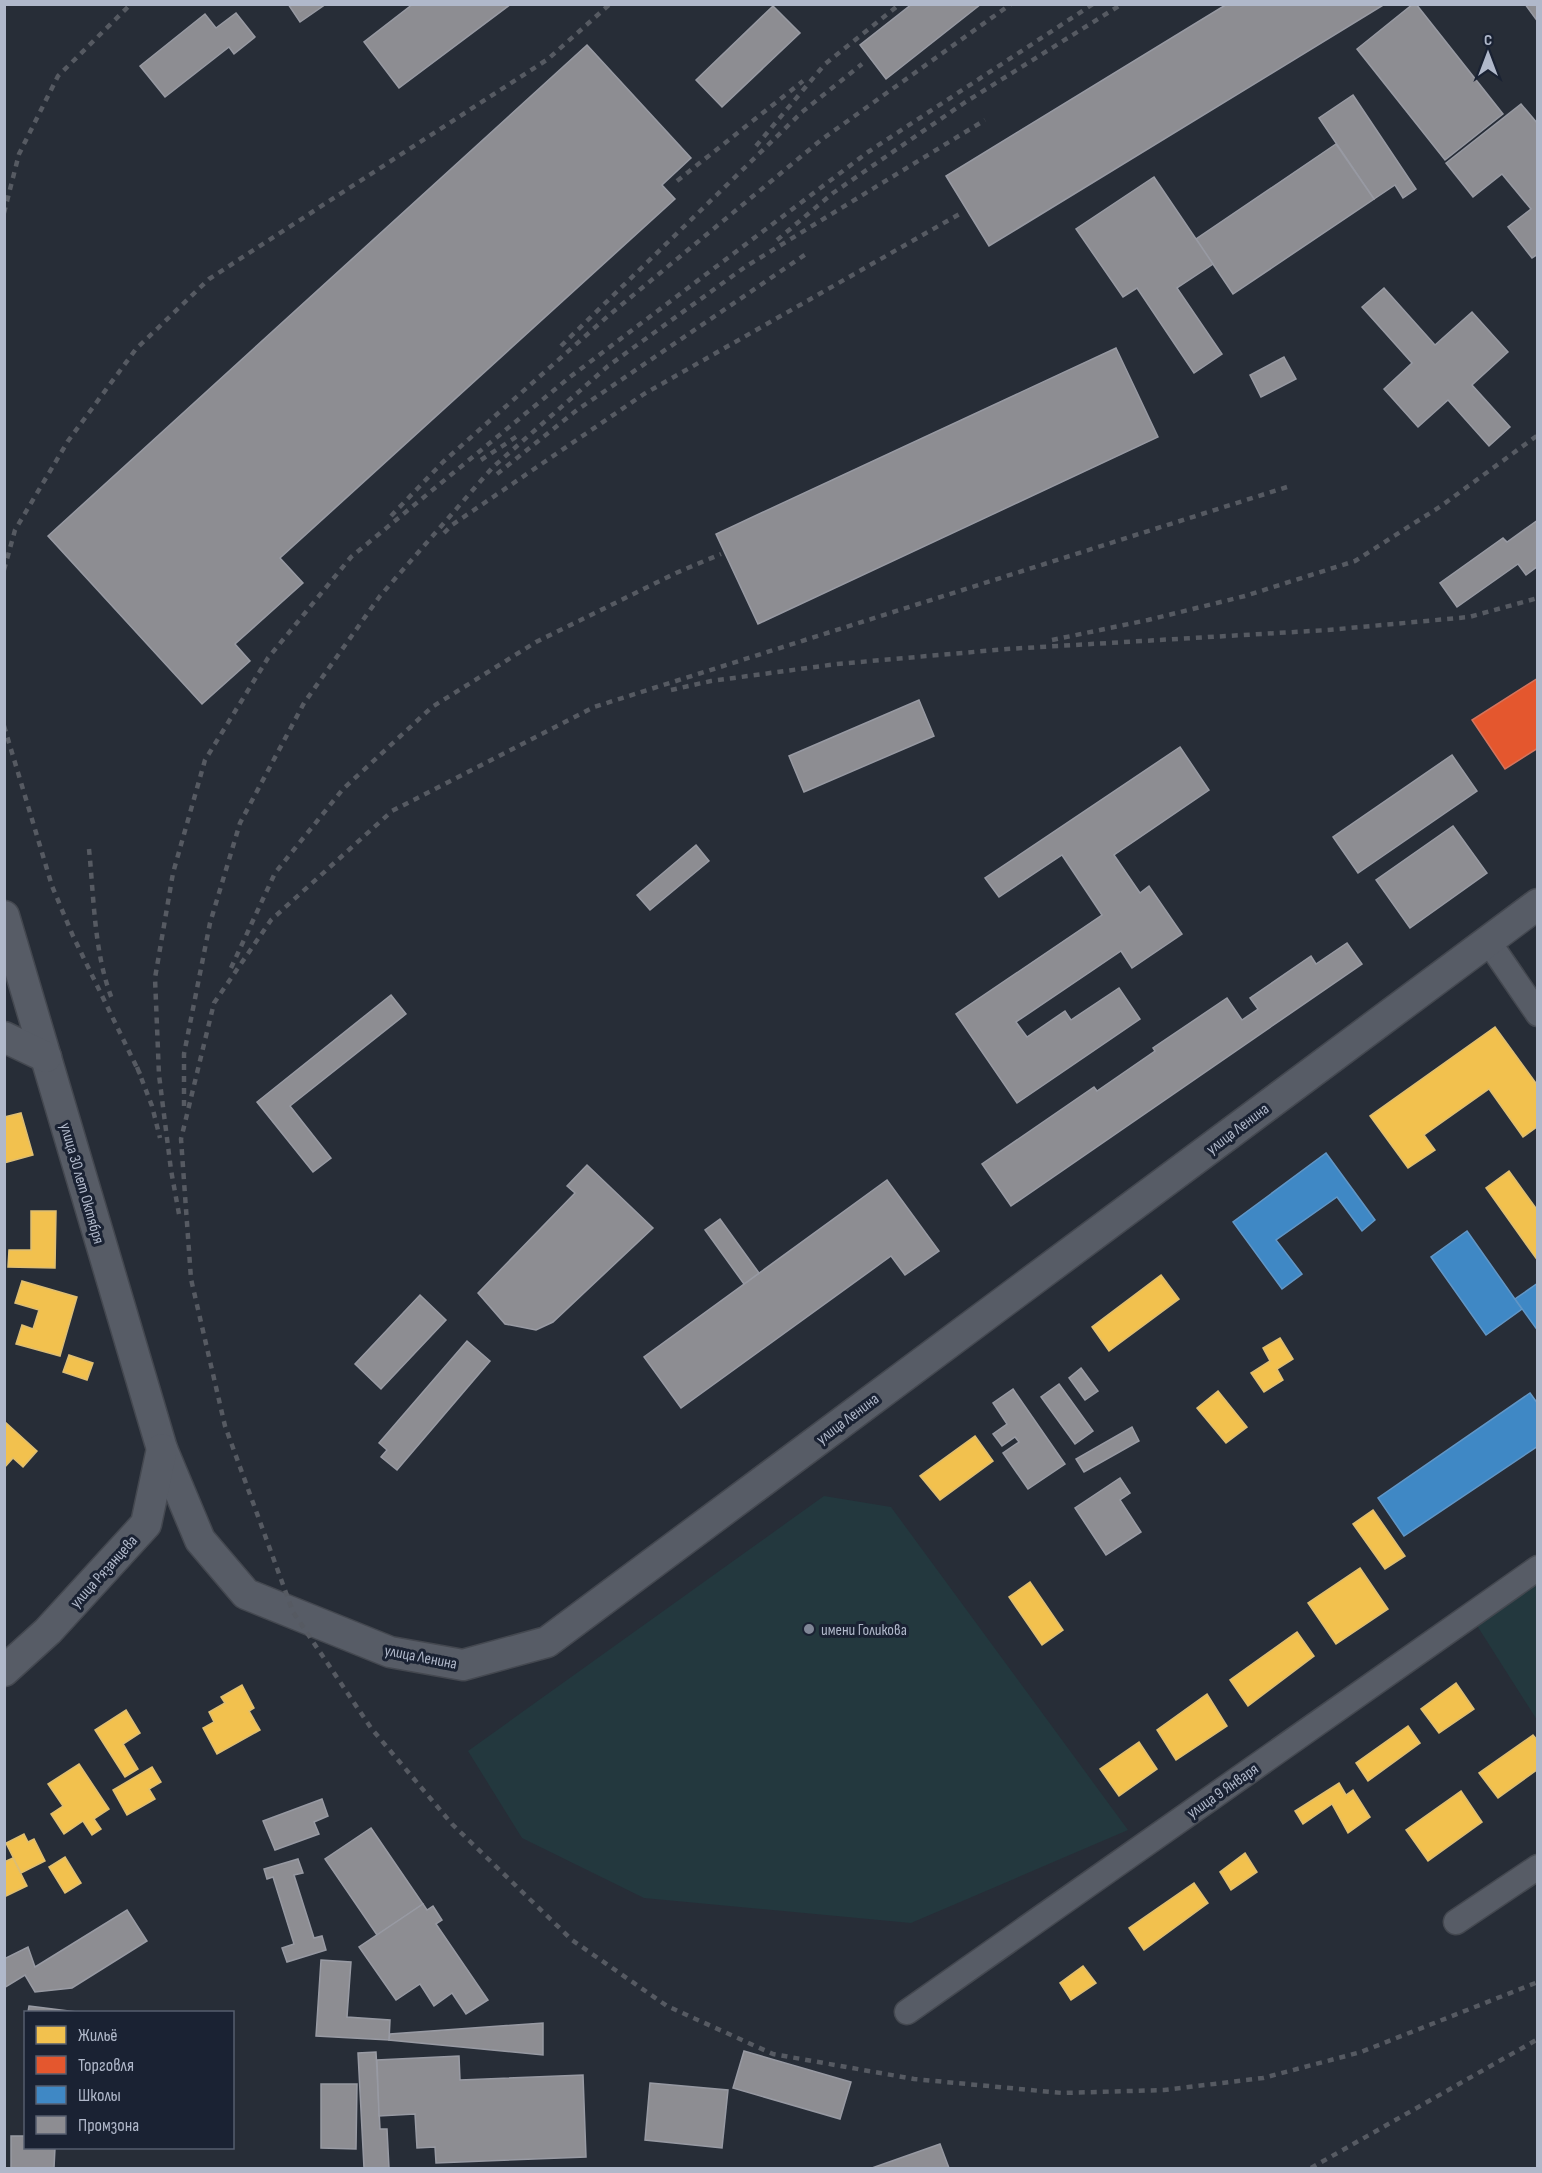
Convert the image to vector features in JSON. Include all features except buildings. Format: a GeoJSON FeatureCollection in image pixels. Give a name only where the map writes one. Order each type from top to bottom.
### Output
{"type":"FeatureCollection","features":[{"type":"Feature","properties":{"kind":"street","name":"улица Ленина"},"geometry":{"type":"LineString","coordinates":[[162,1449],[200,1540],[246,1594],[390,1652],[463,1665],[547,1642],[1538,904]]}},
{"type":"Feature","properties":{"kind":"street","name":"улица 30 лет Октября"},"geometry":{"type":"LineString","coordinates":[[4,916],[162,1449]]}},
{"type":"Feature","properties":{"kind":"street"},"geometry":{"type":"LineString","coordinates":[[1488,941],[1538,1014]]}},
{"type":"Feature","properties":{"kind":"street"},"geometry":{"type":"LineString","coordinates":[[4,1038],[46,1057]]}},
{"type":"Feature","properties":{"kind":"street","name":"улица Рязанцева"},"geometry":{"type":"LineString","coordinates":[[4,1671],[48,1631],[146,1524],[162,1449]]}},
{"type":"Feature","properties":{"kind":"street","name":"улица 9 Января"},"geometry":{"type":"LineString","coordinates":[[907,2012],[1538,1568]]}},
{"type":"Feature","properties":{"kind":"street"},"geometry":{"type":"LineString","coordinates":[[1456,1922],[1538,1868]]}},
{"type":"Feature","properties":{"kind":"green space","name":"имени Голикова"},"geometry":{"type":"Polygon","coordinates":[[[824,1496],[891,1507],[1128,1830],[911,1923],[644,1898],[522,1838],[468,1751],[824,1496]]]}},
{"type":"Feature","properties":{"kind":"green space"},"geometry":{"type":"Polygon","coordinates":[[[1537,1580],[1537,1720],[1476,1624],[1537,1580]]]}},
{"type":"Feature","properties":{"kind":"railway"},"geometry":{"type":"LineString","coordinates":[[4,213],[19,154],[58,76],[131,4]]}},
{"type":"Feature","properties":{"kind":"railway"},"geometry":{"type":"LineString","coordinates":[[4,570],[15,530],[68,441],[136,349],[209,279],[548,59],[610,4]]}},
{"type":"Feature","properties":{"kind":"railway"},"geometry":{"type":"LineString","coordinates":[[756,146],[825,64],[900,4]]}},
{"type":"Feature","properties":{"kind":"railway"},"geometry":{"type":"LineString","coordinates":[[391,516],[443,462],[608,316],[821,140],[1011,4]]}},
{"type":"Feature","properties":{"kind":"railway"},"geometry":{"type":"LineString","coordinates":[[179,1214],[159,1075],[155,978],[173,873],[205,760],[268,658],[351,557],[570,377],[868,152],[1093,4]]}},
{"type":"Feature","properties":{"kind":"railway"},"geometry":{"type":"LineString","coordinates":[[777,240],[833,193],[964,103],[1122,4]]}},
{"type":"Feature","properties":{"kind":"railway"},"geometry":{"type":"LineString","coordinates":[[561,346],[802,112],[862,64]]}},
{"type":"Feature","properties":{"kind":"railway"},"geometry":{"type":"LineString","coordinates":[[677,181],[803,81]]}},
{"type":"Feature","properties":{"kind":"railway"},"geometry":{"type":"LineString","coordinates":[[184,1106],[184,1054],[210,923],[240,823],[304,703],[380,596],[493,467],[608,366],[745,267],[985,120]]}},
{"type":"Feature","properties":{"kind":"railway"},"geometry":{"type":"LineString","coordinates":[[444,533],[452,525],[644,394],[963,212]]}},
{"type":"Feature","properties":{"kind":"railway"},"geometry":{"type":"LineString","coordinates":[[497,474],[577,410],[806,254]]}},
{"type":"Feature","properties":{"kind":"railway"},"geometry":{"type":"LineString","coordinates":[[481,460],[519,435]]}},
{"type":"Feature","properties":{"kind":"railway"},"geometry":{"type":"LineString","coordinates":[[1052,640],[1148,620],[1245,596],[1355,561],[1441,506],[1538,435]]}},
{"type":"Feature","properties":{"kind":"railway"},"geometry":{"type":"LineString","coordinates":[[1287,487],[594,707],[392,811],[271,920],[214,1003],[181,1139],[191,1279],[225,1426],[293,1612],[371,1728],[452,1824],[572,1940],[667,2006],[773,2054],[914,2079],[1062,2093],[1164,2090],[1263,2078],[1361,2052],[1538,1982]]}},
{"type":"Feature","properties":{"kind":"railway"},"geometry":{"type":"LineString","coordinates":[[231,968],[275,873],[343,789],[432,707],[536,642],[676,573],[721,554]]}},
{"type":"Feature","properties":{"kind":"railway"},"geometry":{"type":"LineString","coordinates":[[671,690],[711,681],[837,664],[1007,649],[1328,630],[1469,617],[1538,598]]}},
{"type":"Feature","properties":{"kind":"railway"},"geometry":{"type":"LineString","coordinates":[[4,726],[52,886],[73,936],[140,1074]]}},
{"type":"Feature","properties":{"kind":"railway"},"geometry":{"type":"LineString","coordinates":[[89,849],[98,944],[112,999]]}},
{"type":"Feature","properties":{"kind":"railway"},"geometry":{"type":"LineString","coordinates":[[137,1067],[152,1106],[160,1138]]}},
{"type":"Feature","properties":{"kind":"railway"},"geometry":{"type":"LineString","coordinates":[[1311,2168],[1538,2039]]}},
{"type":"Feature","properties":{"kind":"place","name":"имени Голикова"},"geometry":{"type":"Point","coordinates":[809,1629]}}]}
